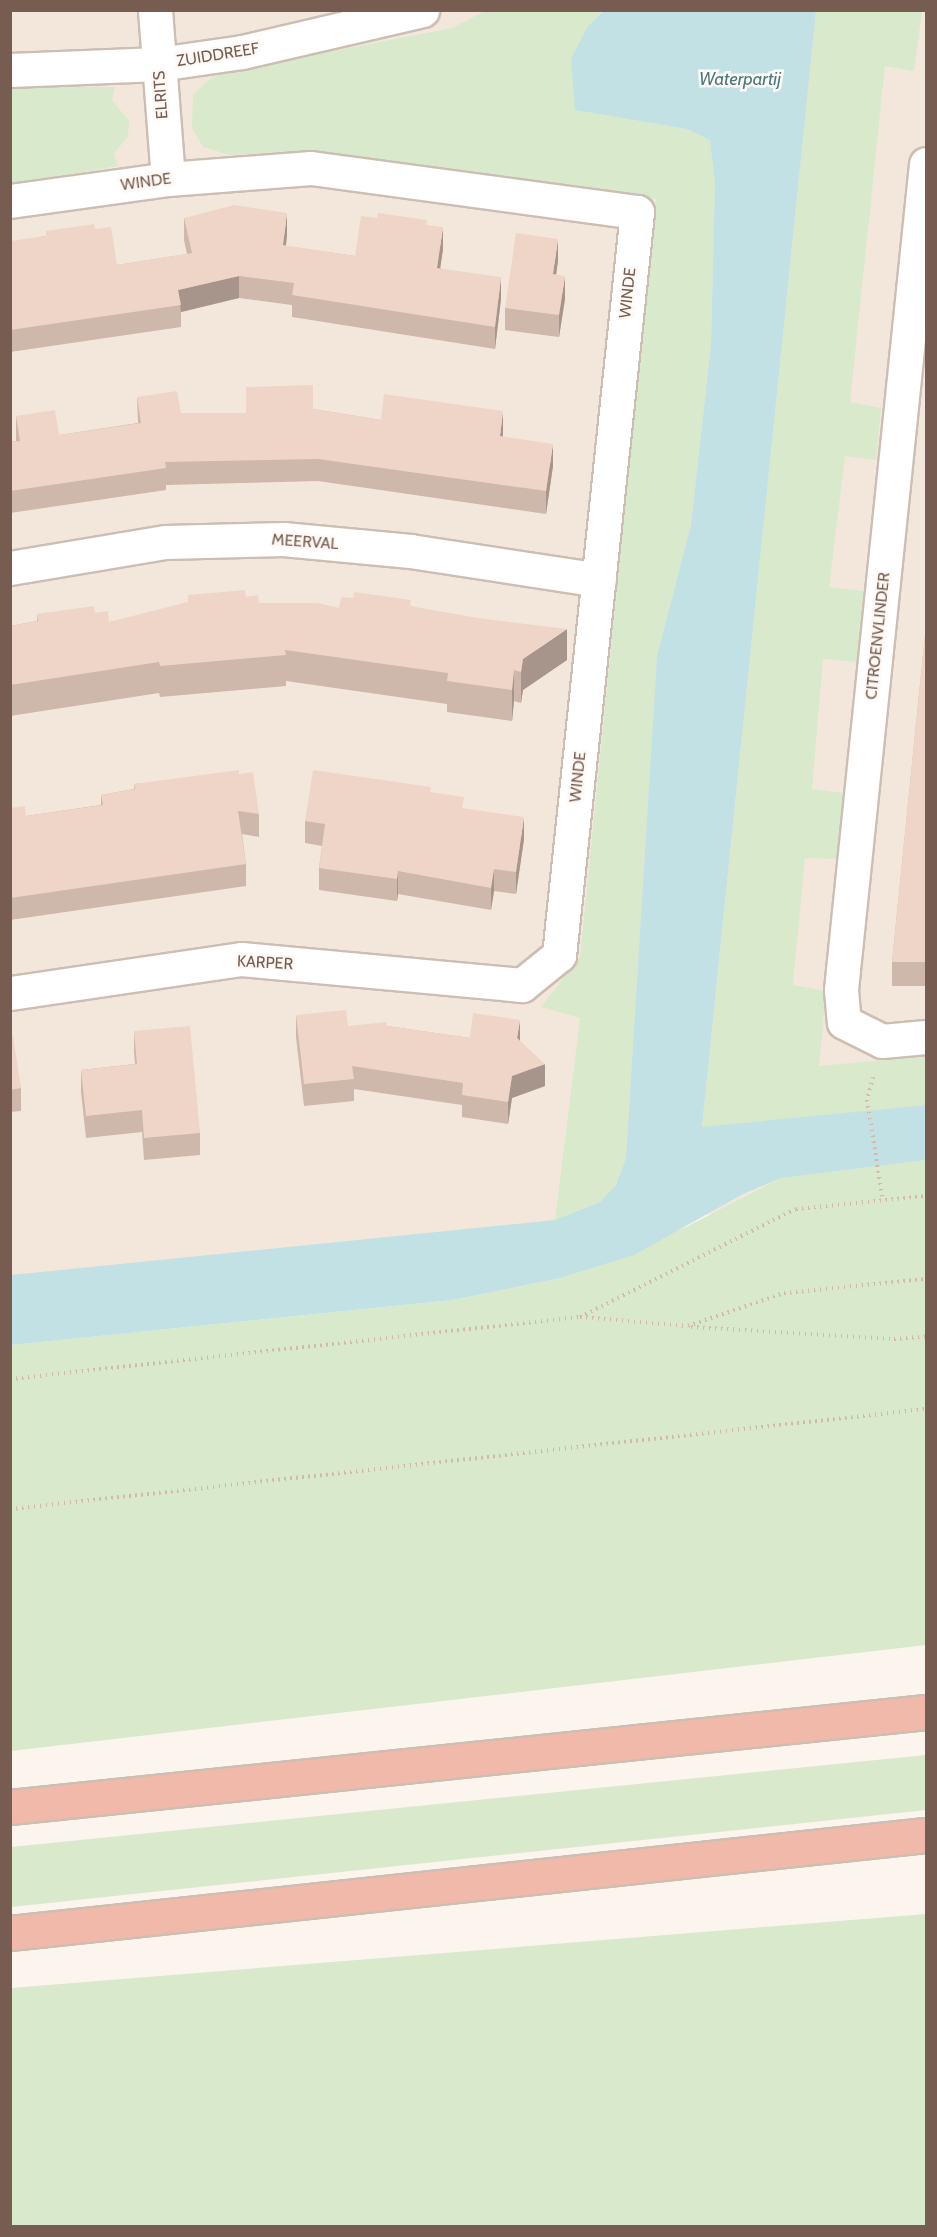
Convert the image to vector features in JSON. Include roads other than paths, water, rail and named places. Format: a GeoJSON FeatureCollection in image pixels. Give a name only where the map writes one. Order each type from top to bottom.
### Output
{"type":"FeatureCollection","features":[{"type":"Feature","properties":{"kind":"highway"},"geometry":{"type":"LineString","coordinates":[[10,1807],[927,1712]]}},
{"type":"Feature","properties":{"kind":"highway"},"geometry":{"type":"LineString","coordinates":[[10,1934],[927,1835]]}},
{"type":"Feature","properties":{"kind":"street","name":"ELRITS"},"geometry":{"type":"LineString","coordinates":[[155,10],[168,179]]}},
{"type":"Feature","properties":{"kind":"street","name":"ZUIDDREEF"},"geometry":{"type":"LineString","coordinates":[[10,70],[159,64],[242,52],[422,10]]}},
{"type":"Feature","properties":{"kind":"street","name":"CITROENVLINDER"},"geometry":{"type":"LineString","coordinates":[[927,164],[923,237],[841,990],[844,1022],[882,1041],[927,1037]]}},
{"type":"Feature","properties":{"kind":"street","name":"WINDE"},"geometry":{"type":"LineString","coordinates":[[10,201],[168,179],[311,168],[637,212],[559,955],[522,985]]}},
{"type":"Feature","properties":{"kind":"street","name":"MEERVAL"},"geometry":{"type":"LineString","coordinates":[[10,568],[165,542],[283,539],[410,551],[599,580]]}},
{"type":"Feature","properties":{"kind":"street","name":"KARPER"},"geometry":{"type":"LineString","coordinates":[[10,993],[240,959],[522,985]]}},
{"type":"Feature","properties":{"kind":"water","name":"Waterpartij"},"geometry":{"type":"Polygon","coordinates":[[[603,11],[816,11],[702,1127],[926,1105],[926,1160],[781,1178],[743,1194],[634,1255],[556,1279],[453,1300],[11,1345],[11,1275],[555,1220],[600,1202],[616,1185],[626,1158],[657,656],[691,525],[711,344],[715,182],[710,140],[687,129],[575,110],[571,59],[588,26],[603,11]]]}}]}
